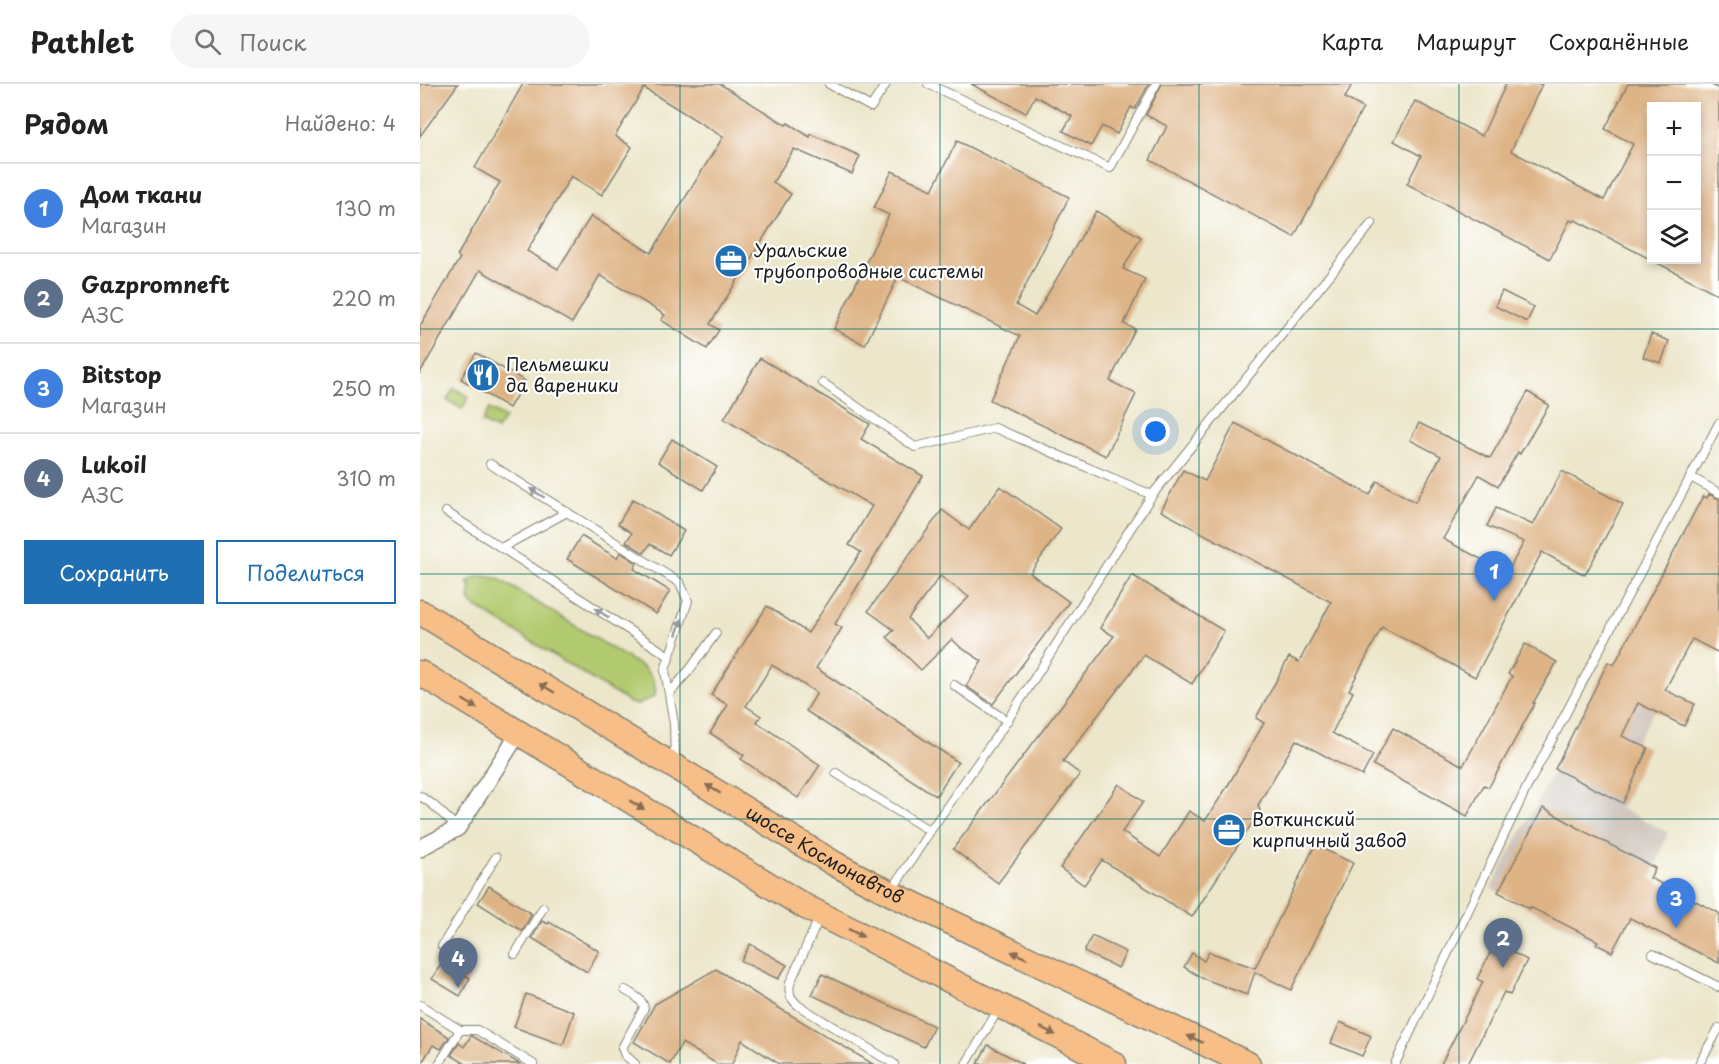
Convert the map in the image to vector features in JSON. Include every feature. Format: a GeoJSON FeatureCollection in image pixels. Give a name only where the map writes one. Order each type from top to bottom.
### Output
{"type":"FeatureCollection","features":[{"type":"Feature","properties":{"kind":"main road","name":"шоссе Космонавтов"},"geometry":{"type":"LineString","coordinates":[[420,612],[835,864],[890,893],[1248,1064]]}},
{"type":"Feature","properties":{"kind":"main road"},"geometry":{"type":"LineString","coordinates":[[420,674],[820,914],[1114,1064]]}},
{"type":"Feature","properties":{"kind":"street"},"geometry":{"type":"LineString","coordinates":[[420,849],[458,828],[518,734]]}},
{"type":"Feature","properties":{"kind":"lane"},"geometry":{"type":"LineString","coordinates":[[829,84],[871,107],[886,84]]}},
{"type":"Feature","properties":{"kind":"lane"},"geometry":{"type":"LineString","coordinates":[[928,84],[1110,168],[1156,84]]}},
{"type":"Feature","properties":{"kind":"lane"},"geometry":{"type":"LineString","coordinates":[[890,893],[1007,721],[1152,495],[1372,223]]}},
{"type":"Feature","properties":{"kind":"lane"},"geometry":{"type":"LineString","coordinates":[[823,382],[915,447],[995,428],[1152,495]]}},
{"type":"Feature","properties":{"kind":"lane"},"geometry":{"type":"LineString","coordinates":[[1395,1064],[1527,787],[1719,423]]}},
{"type":"Feature","properties":{"kind":"lane"},"geometry":{"type":"LineString","coordinates":[[490,464],[680,583],[688,601],[665,670],[674,724],[675,766]]}},
{"type":"Feature","properties":{"kind":"lane"},"geometry":{"type":"LineString","coordinates":[[1691,477],[1719,493]]}},
{"type":"Feature","properties":{"kind":"lane"},"geometry":{"type":"LineString","coordinates":[[446,512],[669,656]]}},
{"type":"Feature","properties":{"kind":"lane"},"geometry":{"type":"LineString","coordinates":[[501,548],[567,512]]}},
{"type":"Feature","properties":{"kind":"lane"},"geometry":{"type":"LineString","coordinates":[[669,694],[716,633]]}},
{"type":"Feature","properties":{"kind":"lane"},"geometry":{"type":"LineString","coordinates":[[954,686],[1007,721]]}},
{"type":"Feature","properties":{"kind":"lane"},"geometry":{"type":"LineString","coordinates":[[836,773],[930,831]]}},
{"type":"Feature","properties":{"kind":"lane"},"geometry":{"type":"LineString","coordinates":[[420,796],[458,828]]}},
{"type":"Feature","properties":{"kind":"lane"},"geometry":{"type":"LineString","coordinates":[[442,946],[496,857]]}},
{"type":"Feature","properties":{"kind":"lane"},"geometry":{"type":"LineString","coordinates":[[514,954],[543,908]]}},
{"type":"Feature","properties":{"kind":"lane"},"geometry":{"type":"LineString","coordinates":[[820,914],[788,992],[799,1006],[894,1064]]}},
{"type":"Feature","properties":{"kind":"lane"},"geometry":{"type":"LineString","coordinates":[[1653,954],[1719,987]]}},
{"type":"Feature","properties":{"kind":"lane"},"geometry":{"type":"LineString","coordinates":[[625,990],[639,999],[644,1008],[622,1048],[625,1055],[635,1064]]}},
{"type":"Feature","properties":{"kind":"lane"},"geometry":{"type":"LineString","coordinates":[[420,1005],[460,1030],[477,1030],[533,1064]]}},
{"type":"Feature","properties":{"kind":"lane"},"geometry":{"type":"LineString","coordinates":[[966,1064],[1001,1006]]}},
{"type":"Feature","properties":{"kind":"lane"},"geometry":{"type":"LineString","coordinates":[[1699,1064],[1719,1028]]}},
{"type":"Feature","properties":{"kind":"lane"},"geometry":{"type":"LineString","coordinates":[[439,1064],[460,1030]]}},
{"type":"Feature","properties":{"kind":"shaded area"},"geometry":{"type":"Polygon","coordinates":[[[1608,662],[1695,704],[1684,726],[1654,711],[1636,742],[1648,748],[1621,809],[1668,832],[1655,868],[1612,952],[1491,888],[1555,769],[1608,662]]]}},
{"type":"Feature","properties":{"kind":"green space"},"geometry":{"type":"Polygon","coordinates":[[[454,388],[469,397],[462,409],[447,400],[454,388]]]}},
{"type":"Feature","properties":{"kind":"green space"},"geometry":{"type":"Polygon","coordinates":[[[489,409],[505,418],[497,430],[482,422],[489,409]]]}},
{"type":"Feature","properties":{"kind":"green space"},"geometry":{"type":"Polygon","coordinates":[[[482,576],[497,578],[644,668],[653,681],[655,696],[637,705],[630,703],[473,605],[469,600],[471,586],[467,583],[482,576]]]}},
{"type":"Feature","properties":{"kind":"building"},"geometry":{"type":"Polygon","coordinates":[[[420,84],[458,84],[420,136],[420,84]]]}},
{"type":"Feature","properties":{"kind":"building"},"geometry":{"type":"Polygon","coordinates":[[[523,84],[720,84],[786,125],[788,123],[810,137],[811,134],[860,156],[852,174],[794,149],[773,182],[791,194],[710,324],[719,330],[707,349],[661,320],[665,315],[600,275],[572,323],[480,270],[420,373],[420,326],[460,258],[457,256],[500,182],[475,168],[523,84]],[[644,88],[615,136],[632,147],[602,195],[571,176],[527,251],[558,269],[591,216],[651,253],[723,137],[644,88]]]}},
{"type":"Feature","properties":{"kind":"building"},"geometry":{"type":"Polygon","coordinates":[[[971,84],[1149,84],[1135,109],[1131,107],[1117,134],[1102,126],[1091,146],[1063,131],[1072,116],[1035,96],[1026,113],[971,84]]]}},
{"type":"Feature","properties":{"kind":"building"},"geometry":{"type":"Polygon","coordinates":[[[1162,84],[1352,84],[1345,98],[1363,108],[1294,237],[1150,160],[1167,126],[1146,115],[1162,84]]]}},
{"type":"Feature","properties":{"kind":"building"},"geometry":{"type":"Polygon","coordinates":[[[1506,84],[1542,84],[1511,151],[1604,200],[1633,144],[1605,129],[1628,84],[1710,84],[1719,89],[1719,295],[1659,264],[1701,264],[1701,102],[1647,102],[1647,258],[1575,220],[1573,222],[1570,220],[1550,259],[1407,184],[1421,156],[1394,141],[1415,101],[1482,136],[1506,84]]]}},
{"type":"Feature","properties":{"kind":"building"},"geometry":{"type":"Polygon","coordinates":[[[957,141],[1069,197],[1016,305],[1035,316],[1096,211],[1141,237],[1123,269],[1145,279],[1124,324],[1135,329],[1110,381],[1136,394],[1106,456],[990,400],[1020,336],[898,277],[865,345],[834,329],[889,215],[874,208],[892,171],[932,190],[957,141]]]}},
{"type":"Feature","properties":{"kind":"building"},"geometry":{"type":"Polygon","coordinates":[[[1502,291],[1534,307],[1527,322],[1495,306],[1502,291]]]}},
{"type":"Feature","properties":{"kind":"building"},"geometry":{"type":"Polygon","coordinates":[[[1651,334],[1669,341],[1661,363],[1643,357],[1651,334]]]}},
{"type":"Feature","properties":{"kind":"building"},"geometry":{"type":"Polygon","coordinates":[[[476,353],[525,381],[509,408],[461,379],[476,353]]]}},
{"type":"Feature","properties":{"kind":"building"},"geometry":{"type":"Polygon","coordinates":[[[760,358],[870,424],[861,439],[923,476],[835,624],[842,628],[816,668],[958,762],[936,796],[806,711],[817,693],[772,665],[746,706],[761,716],[757,722],[820,765],[798,798],[741,759],[744,755],[710,733],[728,705],[711,695],[767,606],[808,633],[861,552],[849,545],[872,506],[724,419],[760,358]]]}},
{"type":"Feature","properties":{"kind":"building"},"geometry":{"type":"Polygon","coordinates":[[[1528,392],[1549,405],[1498,486],[1479,475],[1443,539],[1507,573],[1524,542],[1487,526],[1496,508],[1533,525],[1562,471],[1623,504],[1585,575],[1542,552],[1475,677],[1382,627],[1349,690],[1353,692],[1332,733],[1373,755],[1362,776],[1296,740],[1258,805],[1260,811],[1192,917],[1102,860],[1084,885],[1060,868],[1119,784],[1143,802],[1122,832],[1160,857],[1189,811],[1205,821],[1264,723],[1256,718],[1289,657],[1299,662],[1331,602],[1161,511],[1183,470],[1205,481],[1235,423],[1370,495],[1377,481],[1415,502],[1441,456],[1410,440],[1419,423],[1490,458],[1528,392]]]}},
{"type":"Feature","properties":{"kind":"building"},"geometry":{"type":"Polygon","coordinates":[[[672,439],[717,467],[703,490],[658,462],[672,439]]]}},
{"type":"Feature","properties":{"kind":"building"},"geometry":{"type":"Polygon","coordinates":[[[1000,486],[1061,529],[1030,573],[1069,602],[993,704],[966,686],[982,661],[952,639],[921,670],[887,637],[894,630],[868,611],[942,510],[969,530],[1000,486]],[[940,576],[908,619],[927,638],[969,597],[940,576]]]}},
{"type":"Feature","properties":{"kind":"building"},"geometry":{"type":"Polygon","coordinates":[[[1709,494],[1719,499],[1719,653],[1692,639],[1665,690],[1695,704],[1684,726],[1638,703],[1622,736],[1648,748],[1623,803],[1555,769],[1608,662],[1614,665],[1703,496],[1707,498],[1709,494]]]}},
{"type":"Feature","properties":{"kind":"building"},"geometry":{"type":"Polygon","coordinates":[[[633,499],[684,531],[669,555],[650,544],[644,553],[626,542],[632,533],[618,524],[633,499]]]}},
{"type":"Feature","properties":{"kind":"building"},"geometry":{"type":"Polygon","coordinates":[[[581,536],[617,558],[620,552],[637,563],[634,569],[670,591],[656,614],[567,559],[581,536]]]}},
{"type":"Feature","properties":{"kind":"building"},"geometry":{"type":"Polygon","coordinates":[[[1132,575],[1224,631],[1192,684],[1144,655],[1063,761],[1080,774],[998,883],[953,849],[1114,636],[1100,628],[1132,575]]]}},
{"type":"Feature","properties":{"kind":"building"},"geometry":{"type":"Polygon","coordinates":[[[1525,644],[1557,662],[1489,787],[1484,785],[1467,816],[1373,765],[1393,728],[1463,766],[1512,676],[1508,674],[1525,644]]]}},
{"type":"Feature","properties":{"kind":"building"},"geometry":{"type":"Polygon","coordinates":[[[1543,808],[1655,868],[1650,878],[1719,913],[1719,963],[1630,918],[1612,952],[1596,944],[1598,941],[1498,892],[1543,808]]]}},
{"type":"Feature","properties":{"kind":"building"},"geometry":{"type":"Polygon","coordinates":[[[1315,845],[1353,863],[1291,990],[1255,972],[1247,995],[1202,978],[1184,967],[1192,953],[1204,961],[1209,952],[1255,968],[1315,845]]]}},
{"type":"Feature","properties":{"kind":"building"},"geometry":{"type":"Polygon","coordinates":[[[489,886],[532,914],[522,931],[478,903],[489,886]]]}},
{"type":"Feature","properties":{"kind":"building"},"geometry":{"type":"Polygon","coordinates":[[[542,921],[548,924],[549,922],[599,951],[587,972],[532,938],[542,921]]]}},
{"type":"Feature","properties":{"kind":"building"},"geometry":{"type":"Polygon","coordinates":[[[1092,936],[1126,952],[1118,968],[1084,952],[1092,936]]]}},
{"type":"Feature","properties":{"kind":"building"},"geometry":{"type":"Polygon","coordinates":[[[1495,943],[1527,960],[1510,995],[1504,992],[1468,1064],[1441,1064],[1483,982],[1477,979],[1495,943]]]}},
{"type":"Feature","properties":{"kind":"building"},"geometry":{"type":"Polygon","coordinates":[[[750,944],[787,965],[778,979],[741,961],[750,944]]]}},
{"type":"Feature","properties":{"kind":"building"},"geometry":{"type":"Polygon","coordinates":[[[442,962],[470,978],[460,996],[432,979],[442,962]]]}},
{"type":"Feature","properties":{"kind":"building"},"geometry":{"type":"Polygon","coordinates":[[[716,969],[873,1064],[779,1064],[742,1040],[732,1064],[717,1064],[682,1043],[670,1064],[634,1042],[655,1004],[716,969]]]}},
{"type":"Feature","properties":{"kind":"building"},"geometry":{"type":"Polygon","coordinates":[[[822,974],[934,1026],[924,1047],[812,995],[822,974]]]}},
{"type":"Feature","properties":{"kind":"building"},"geometry":{"type":"Polygon","coordinates":[[[526,994],[574,1012],[563,1045],[514,1027],[526,994]]]}},
{"type":"Feature","properties":{"kind":"building"},"geometry":{"type":"Polygon","coordinates":[[[420,1019],[449,1037],[441,1049],[433,1045],[421,1064],[420,1019]]]}},
{"type":"Feature","properties":{"kind":"building"},"geometry":{"type":"Polygon","coordinates":[[[1340,1022],[1371,1036],[1362,1056],[1331,1043],[1340,1022]]]}},
{"type":"Feature","properties":{"kind":"building"},"geometry":{"type":"Polygon","coordinates":[[[471,1036],[520,1064],[466,1064],[451,1055],[459,1043],[464,1047],[471,1036]]]}},
{"type":"Feature","properties":{"kind":"building"},"geometry":{"type":"Polygon","coordinates":[[[988,1045],[1023,1064],[977,1064],[988,1045]]]}},
{"type":"Feature","properties":{"kind":"place","name":"Уральские трубопроводные системы"},"geometry":{"type":"Point","coordinates":[731,261]}},
{"type":"Feature","properties":{"kind":"place","name":"Пельмешки да вареники"},"geometry":{"type":"Point","coordinates":[483,375]}},
{"type":"Feature","properties":{"kind":"place","name":"Дом ткани"},"geometry":{"type":"Point","coordinates":[1494,601]}},
{"type":"Feature","properties":{"kind":"place","name":"Воткинский кирпичный завод"},"geometry":{"type":"Point","coordinates":[1229,830]}},
{"type":"Feature","properties":{"kind":"place","name":"Bitstop"},"geometry":{"type":"Point","coordinates":[1676,928]}},
{"type":"Feature","properties":{"kind":"place","name":"Gazpromneft"},"geometry":{"type":"Point","coordinates":[1503,968]}},
{"type":"Feature","properties":{"kind":"place","name":"Lukoil"},"geometry":{"type":"Point","coordinates":[458,988]}}]}
